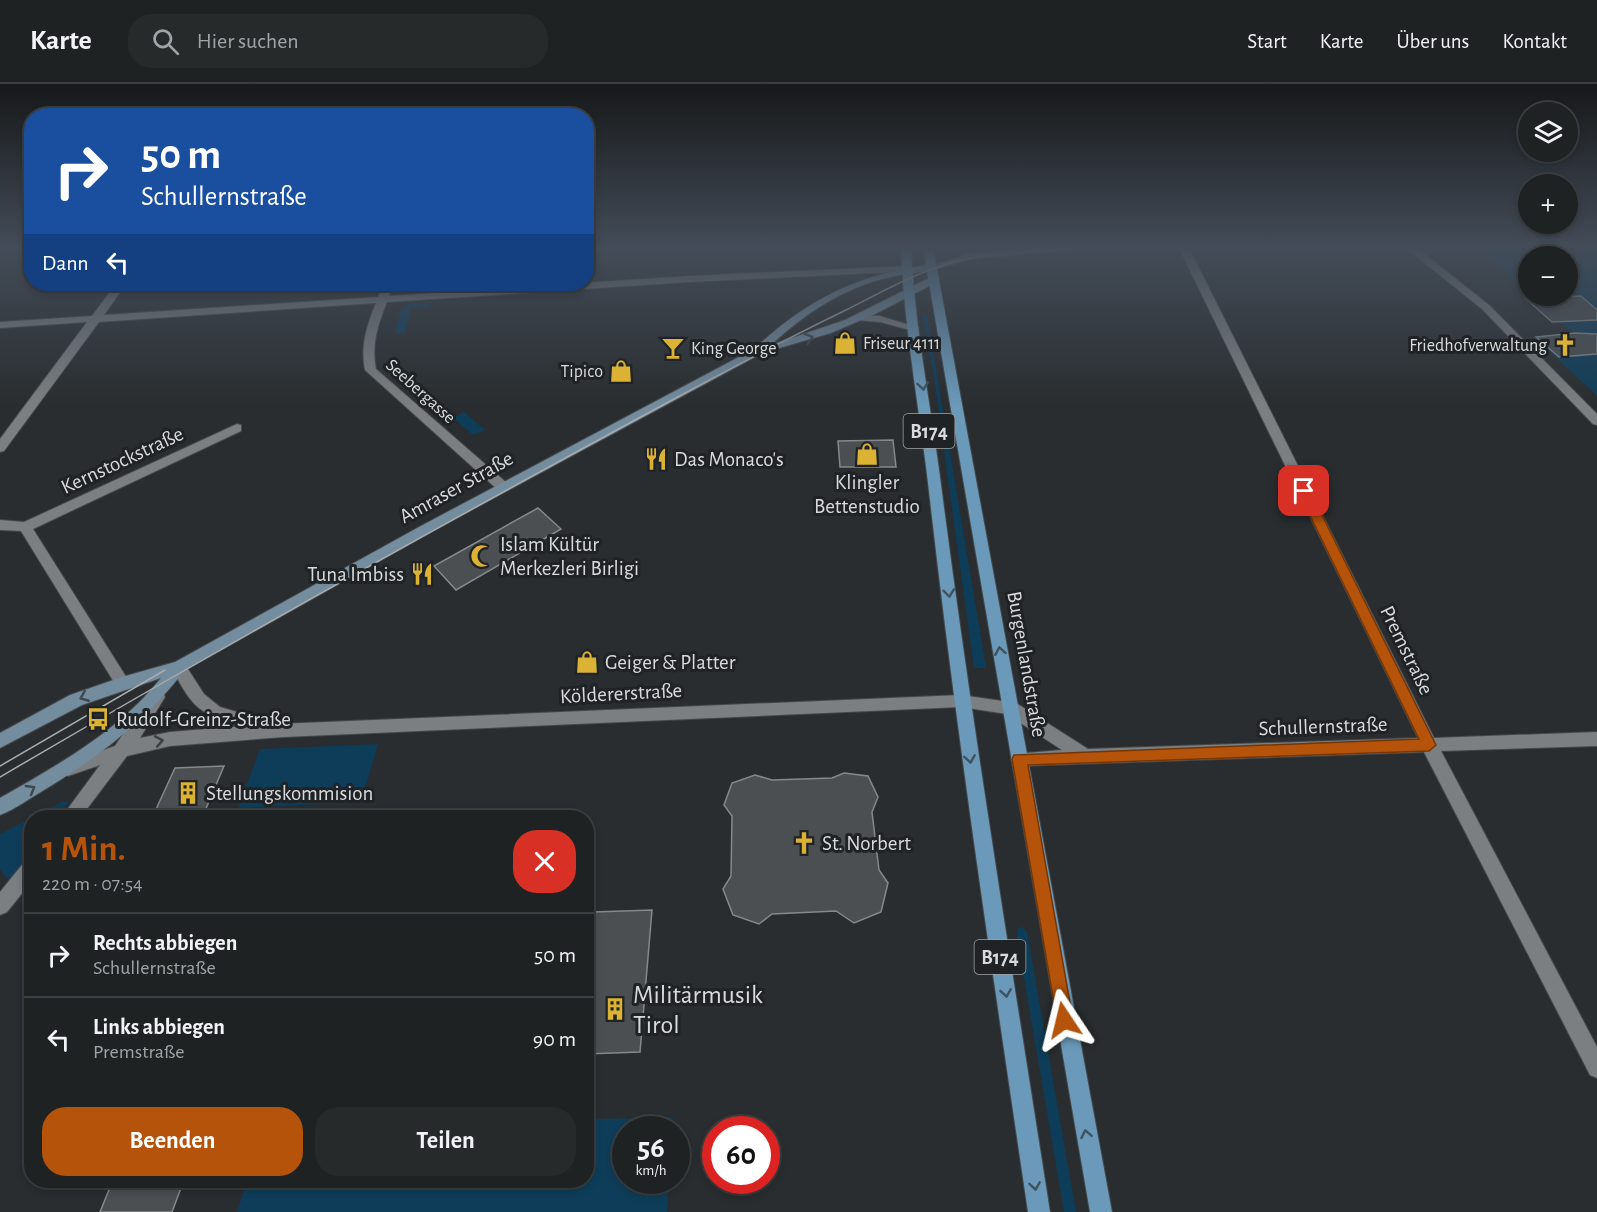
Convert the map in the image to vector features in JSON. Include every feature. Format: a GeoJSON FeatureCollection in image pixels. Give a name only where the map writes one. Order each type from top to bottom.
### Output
{"type":"FeatureCollection","features":[{"type":"Feature","properties":{"kind":"main road","name":"B174"},"geometry":{"type":"LineString","coordinates":[[909,301],[961,701],[1040,1212]]}},
{"type":"Feature","properties":{"kind":"main road","name":"Burgenlandstraße"},"geometry":{"type":"LineString","coordinates":[[939,301],[1101,1212]]}},
{"type":"Feature","properties":{"kind":"street"},"geometry":{"type":"LineString","coordinates":[[0,448],[110,301]]}},
{"type":"Feature","properties":{"kind":"street","name":"Seebergasse"},"geometry":{"type":"LineString","coordinates":[[383,301],[367,351],[371,370],[377,378],[502,487]]}},
{"type":"Feature","properties":{"kind":"street"},"geometry":{"type":"LineString","coordinates":[[0,325],[388,301]]}},
{"type":"Feature","properties":{"kind":"street","name":"Amraser Straße"},"geometry":{"type":"LineString","coordinates":[[758,351],[795,316],[824,301]]}},
{"type":"Feature","properties":{"kind":"street","name":"Amraser Straße"},"geometry":{"type":"LineString","coordinates":[[0,741],[76,700],[122,683],[179,667],[502,487],[758,351],[814,337],[894,301]]}},
{"type":"Feature","properties":{"kind":"street","name":"Premstraße"},"geometry":{"type":"LineString","coordinates":[[1210,301],[1429,745],[1597,1068]]}},
{"type":"Feature","properties":{"kind":"street"},"geometry":{"type":"LineString","coordinates":[[1475,301],[1541,363],[1597,421]]}},
{"type":"Feature","properties":{"kind":"street"},"geometry":{"type":"LineString","coordinates":[[858,318],[880,318],[914,328]]}},
{"type":"Feature","properties":{"kind":"street","name":"Kernstockstraße"},"geometry":{"type":"LineString","coordinates":[[25,527],[237,428]]}},
{"type":"Feature","properties":{"kind":"street"},"geometry":{"type":"LineString","coordinates":[[0,525],[25,527],[122,683]]}},
{"type":"Feature","properties":{"kind":"street","name":"Amraser Straße"},"geometry":{"type":"LineString","coordinates":[[0,807],[108,740],[157,697],[179,667]]}},
{"type":"Feature","properties":{"kind":"street","name":"Köldererstraße"},"geometry":{"type":"LineString","coordinates":[[179,667],[198,699],[215,712],[284,730]]}},
{"type":"Feature","properties":{"kind":"street"},"geometry":{"type":"LineString","coordinates":[[75,810],[121,750],[157,697]]}},
{"type":"Feature","properties":{"kind":"street","name":"Köldererstraße"},"geometry":{"type":"LineString","coordinates":[[63,770],[121,750],[170,739],[284,730],[961,701],[1010,708]]}},
{"type":"Feature","properties":{"kind":"street"},"geometry":{"type":"LineString","coordinates":[[1010,708],[1086,757]]}},
{"type":"Feature","properties":{"kind":"street","name":"Schullernstraße"},"geometry":{"type":"LineString","coordinates":[[1019,759],[1597,739]]}},
{"type":"Feature","properties":{"kind":"street"},"geometry":{"type":"LineString","coordinates":[[0,906],[24,876]]}},
{"type":"Feature","properties":{"kind":"shaded area"},"geometry":{"type":"Polygon","coordinates":[[[1578,301],[1597,301],[1597,396],[1534,337],[1575,335],[1542,306],[1578,306],[1578,301]]]}},
{"type":"Feature","properties":{"kind":"shaded area"},"geometry":{"type":"Polygon","coordinates":[[[430,302],[429,307],[411,308],[405,333],[395,334],[401,309],[406,309],[408,304],[430,302]]]}},
{"type":"Feature","properties":{"kind":"shaded area"},"geometry":{"type":"Polygon","coordinates":[[[922,315],[927,315],[986,668],[974,668],[934,377],[922,315]]]}},
{"type":"Feature","properties":{"kind":"shaded area"},"geometry":{"type":"Polygon","coordinates":[[[464,412],[485,430],[473,435],[453,418],[464,412]]]}},
{"type":"Feature","properties":{"kind":"shaded area"},"geometry":{"type":"Polygon","coordinates":[[[378,744],[361,802],[238,808],[260,749],[378,744]]]}},
{"type":"Feature","properties":{"kind":"shaded area"},"geometry":{"type":"Polygon","coordinates":[[[62,802],[69,802],[62,810],[46,810],[62,802]]]}},
{"type":"Feature","properties":{"kind":"shaded area"},"geometry":{"type":"Polygon","coordinates":[[[24,822],[24,861],[12,879],[6,878],[0,869],[0,834],[24,822]]]}},
{"type":"Feature","properties":{"kind":"shaded area"},"geometry":{"type":"Polygon","coordinates":[[[1023,927],[1027,932],[1076,1212],[1064,1212],[1017,937],[1018,928],[1023,927]]]}},
{"type":"Feature","properties":{"kind":"shaded area"},"geometry":{"type":"Polygon","coordinates":[[[594,1119],[612,1119],[612,1194],[668,1194],[667,1212],[237,1212],[245,1188],[594,1188],[594,1119]]]}},
{"type":"Feature","properties":{"kind":"building"},"geometry":{"type":"Polygon","coordinates":[[[1578,301],[1586,301],[1597,310],[1597,320],[1552,322],[1534,306],[1578,306],[1578,301]]]}},
{"type":"Feature","properties":{"kind":"building","name":"Friedhofverwaltung"},"geometry":{"type":"Polygon","coordinates":[[[1575,333],[1597,334],[1597,354],[1559,357],[1536,337],[1575,333]]]}},
{"type":"Feature","properties":{"kind":"building","name":"Klingler Bettenstudio"},"geometry":{"type":"Polygon","coordinates":[[[893,440],[896,467],[840,467],[838,441],[893,440]]]}},
{"type":"Feature","properties":{"kind":"building","name":"Islam Kültür Merkezleri Birligi"},"geometry":{"type":"Polygon","coordinates":[[[538,508],[561,529],[456,590],[434,566],[538,508]]]}},
{"type":"Feature","properties":{"kind":"building","name":"Stellungskommision"},"geometry":{"type":"Polygon","coordinates":[[[224,766],[205,810],[156,810],[175,768],[224,766]]]}},
{"type":"Feature","properties":{"kind":"building","name":"St. Norbert"},"geometry":{"type":"Polygon","coordinates":[[[844,773],[868,776],[878,797],[872,812],[879,870],[888,883],[881,912],[854,923],[836,911],[772,914],[759,924],[733,915],[723,889],[731,876],[732,816],[724,805],[732,783],[755,775],[772,780],[832,778],[844,773]]]}},
{"type":"Feature","properties":{"kind":"building","name":"Militärmusik Tirol"},"geometry":{"type":"Polygon","coordinates":[[[652,910],[640,1052],[594,1054],[594,912],[652,910]]]}},
{"type":"Feature","properties":{"kind":"building"},"geometry":{"type":"Polygon","coordinates":[[[110,1188],[181,1188],[172,1212],[100,1212],[110,1188]]]}},
{"type":"Feature","properties":{"kind":"tram line"},"geometry":{"type":"LineString","coordinates":[[0,777],[237,640],[477,507],[714,378],[865,301]]}},
{"type":"Feature","properties":{"kind":"tram line"},"geometry":{"type":"LineString","coordinates":[[0,766],[165,670]]}},
{"type":"Feature","properties":{"kind":"place","name":"Friseur 4111"},"geometry":{"type":"Point","coordinates":[845,343]}},
{"type":"Feature","properties":{"kind":"place","name":"Friedhofverwaltung"},"geometry":{"type":"Point","coordinates":[1565,345]}},
{"type":"Feature","properties":{"kind":"place","name":"King George"},"geometry":{"type":"Point","coordinates":[673,348]}},
{"type":"Feature","properties":{"kind":"place","name":"Tipico"},"geometry":{"type":"Point","coordinates":[621,371]}},
{"type":"Feature","properties":{"kind":"place","name":"Klingler Bettenstudio"},"geometry":{"type":"Point","coordinates":[867,454]}},
{"type":"Feature","properties":{"kind":"place","name":"Das Monaco's"},"geometry":{"type":"Point","coordinates":[656,459]}},
{"type":"Feature","properties":{"kind":"place","name":"Islam Kültür Merkezleri Birligi"},"geometry":{"type":"Point","coordinates":[482,556]}},
{"type":"Feature","properties":{"kind":"place","name":"Tuna Imbiss"},"geometry":{"type":"Point","coordinates":[422,574]}},
{"type":"Feature","properties":{"kind":"place","name":"Geiger & Platter"},"geometry":{"type":"Point","coordinates":[587,662]}},
{"type":"Feature","properties":{"kind":"place","name":"Rudolf-Greinz-Straße"},"geometry":{"type":"Point","coordinates":[98,719]}},
{"type":"Feature","properties":{"kind":"place","name":"Stellungskommision"},"geometry":{"type":"Point","coordinates":[188,793]}},
{"type":"Feature","properties":{"kind":"place","name":"St. Norbert"},"geometry":{"type":"Point","coordinates":[804,843]}},
{"type":"Feature","properties":{"kind":"place","name":"Militärmusik Tirol"},"geometry":{"type":"Point","coordinates":[615,1009]}},
{"type":"Feature","properties":{"kind":"route"},"geometry":{"type":"LineString","coordinates":[[1064,1020],[1019,759],[1429,745],[1304,491]]}}]}
